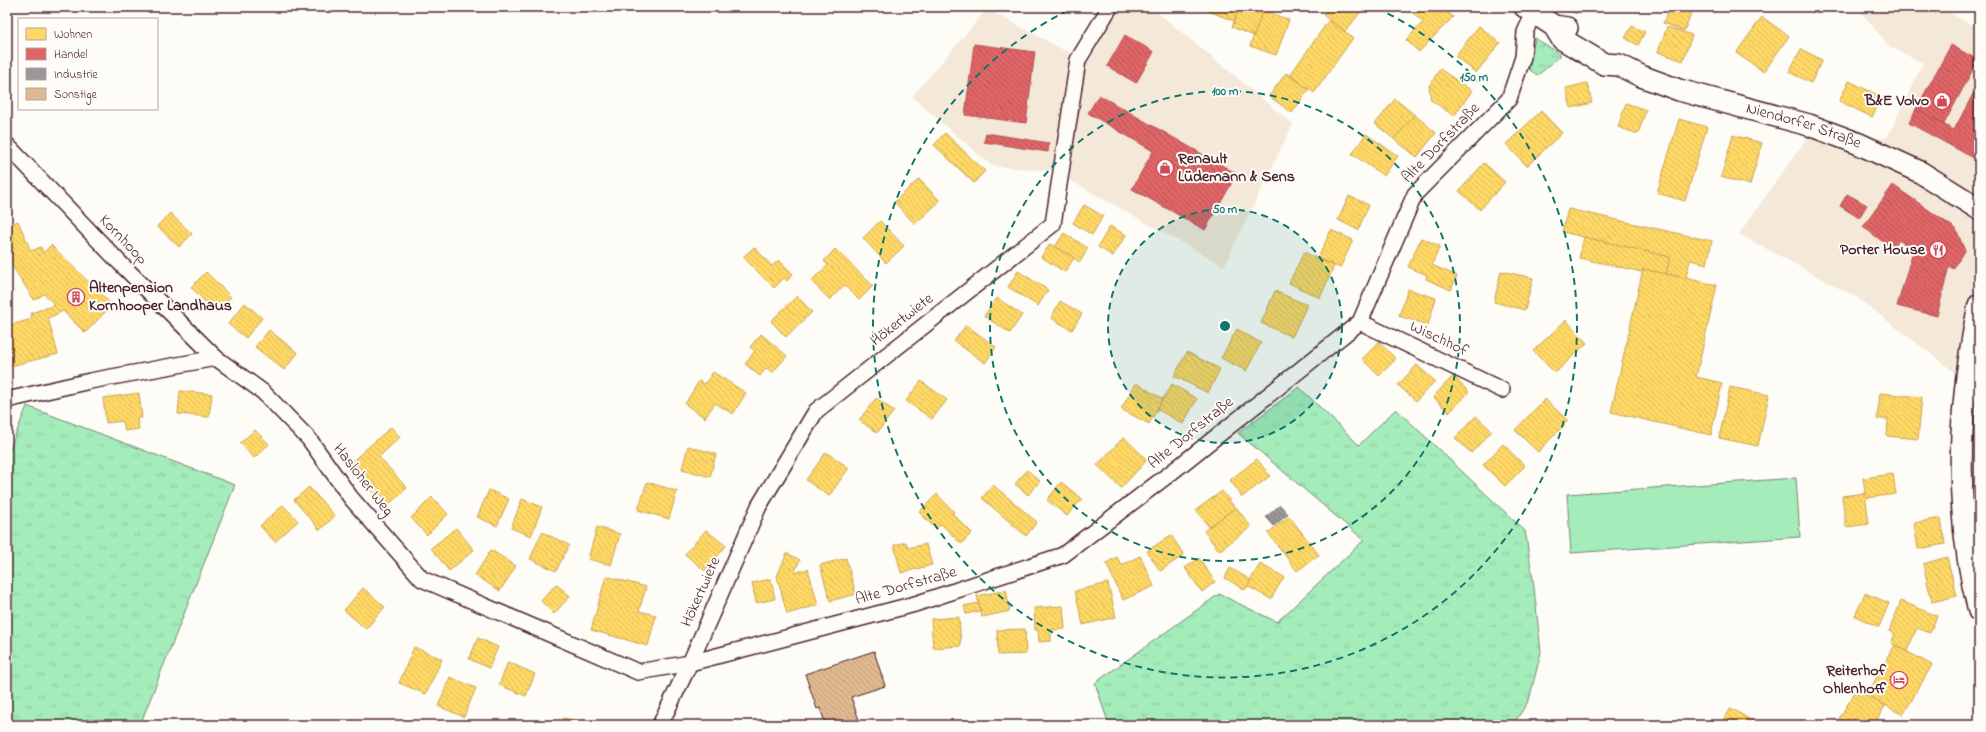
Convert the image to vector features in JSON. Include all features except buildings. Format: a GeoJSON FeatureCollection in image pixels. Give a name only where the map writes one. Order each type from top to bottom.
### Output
{"type":"FeatureCollection","features":[{"type":"Feature","properties":{"kind":"main road","name":"Niendorfer Straße"},"geometry":{"type":"LineString","coordinates":[[1530,10],[1554,26],[1567,28],[1611,53],[1619,65],[1641,76],[1679,90],[1809,125],[1857,142],[1920,172],[1979,209]]}},
{"type":"Feature","properties":{"kind":"main road"},"geometry":{"type":"LineString","coordinates":[[1979,305],[1968,365],[1961,451],[1965,542],[1979,611]]}},
{"type":"Feature","properties":{"kind":"street","name":"Hökertwiete"},"geometry":{"type":"LineString","coordinates":[[660,725],[690,663],[759,506],[816,411],[1053,224],[1078,60],[1110,7]]}},
{"type":"Feature","properties":{"kind":"street","name":"Alte Dorfstraße"},"geometry":{"type":"LineString","coordinates":[[690,663],[915,604],[1063,556],[1172,472],[1360,322],[1415,194],[1509,99],[1523,57],[1525,32],[1530,10]]}},
{"type":"Feature","properties":{"kind":"street","name":"Kornhoop"},"geometry":{"type":"LineString","coordinates":[[7,145],[120,263],[216,358]]}},
{"type":"Feature","properties":{"kind":"street","name":"Wischhof"},"geometry":{"type":"LineString","coordinates":[[1360,322],[1502,390]]}},
{"type":"Feature","properties":{"kind":"street","name":"Hasloher Weg"},"geometry":{"type":"LineString","coordinates":[[216,358],[263,392],[309,439],[351,498],[422,579],[638,672],[690,663]]}},
{"type":"Feature","properties":{"kind":"street"},"geometry":{"type":"LineString","coordinates":[[7,400],[90,381],[216,358]]}},
{"type":"Feature","properties":{"kind":"shaded area"},"geometry":{"type":"Polygon","coordinates":[[[1120,7],[1151,7],[1293,124],[1224,266],[1053,171],[992,166],[912,97],[987,9],[1088,63],[1120,7]]]}},
{"type":"Feature","properties":{"kind":"shaded area"},"geometry":{"type":"Polygon","coordinates":[[[1857,7],[1939,7],[1979,29],[1979,399],[1978,395],[1956,373],[1856,297],[1739,234],[1807,138],[1887,138],[1923,63],[1890,47],[1857,7]]]}},
{"type":"Feature","properties":{"kind":"green space"},"geometry":{"type":"Polygon","coordinates":[[[1535,38],[1560,54],[1560,56],[1537,76],[1529,69],[1535,38]]]}},
{"type":"Feature","properties":{"kind":"green space"},"geometry":{"type":"Polygon","coordinates":[[[1299,387],[1359,445],[1396,409],[1525,531],[1533,579],[1541,652],[1529,700],[1513,725],[1109,725],[1095,683],[1219,594],[1277,622],[1364,540],[1238,433],[1299,387]]]}},
{"type":"Feature","properties":{"kind":"green space"},"geometry":{"type":"Polygon","coordinates":[[[27,406],[235,485],[140,725],[7,725],[7,456],[27,406]]]}},
{"type":"Feature","properties":{"kind":"green space"},"geometry":{"type":"Polygon","coordinates":[[[1796,478],[1800,537],[1571,553],[1567,494],[1796,478]]]}},
{"type":"Feature","properties":{"kind":"place","name":"B&E Volvo"},"geometry":{"type":"Point","coordinates":[1942,101]}},
{"type":"Feature","properties":{"kind":"place","name":"Renault Lüdemann & Sens"},"geometry":{"type":"Point","coordinates":[1165,168]}},
{"type":"Feature","properties":{"kind":"place","name":"Porter House"},"geometry":{"type":"Point","coordinates":[1938,250]}},
{"type":"Feature","properties":{"kind":"place","name":"Altenpension Kornhooper Landhaus"},"geometry":{"type":"Point","coordinates":[76,297]}},
{"type":"Feature","properties":{"kind":"place","name":"Reiterhof Ohlenhoff"},"geometry":{"type":"Point","coordinates":[1899,680]}}]}
